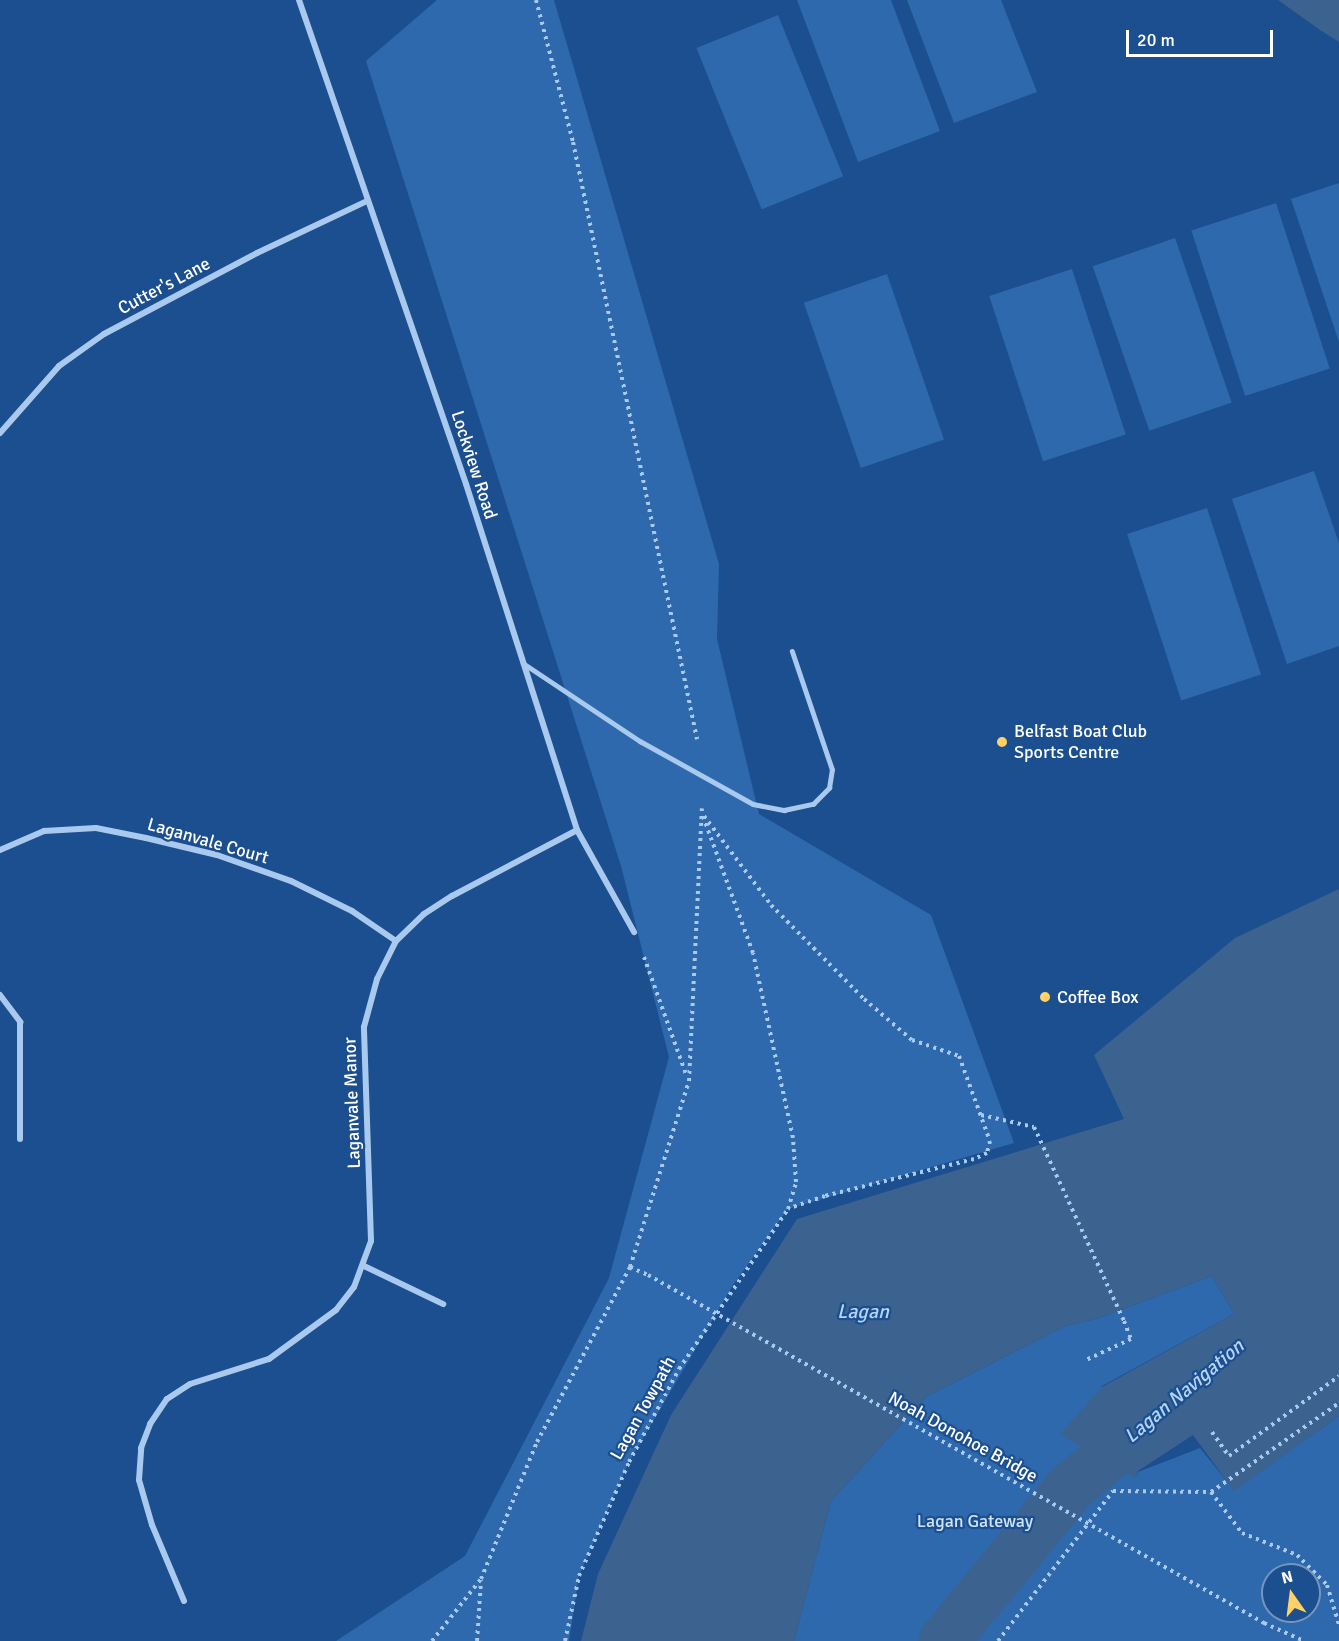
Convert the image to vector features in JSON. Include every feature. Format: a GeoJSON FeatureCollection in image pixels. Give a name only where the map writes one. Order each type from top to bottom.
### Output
{"type":"FeatureCollection","features":[{"type":"Feature","properties":{"kind":"street","name":"Lockview Road"},"geometry":{"type":"LineString","coordinates":[[299,0],[465,484],[577,830],[634,932]]}},
{"type":"Feature","properties":{"kind":"street","name":"Cutter's Lane"},"geometry":{"type":"LineString","coordinates":[[0,433],[59,366],[104,334],[257,253],[367,201]]}},
{"type":"Feature","properties":{"kind":"street","name":"Laganvale Court"},"geometry":{"type":"LineString","coordinates":[[0,850],[44,831],[96,828],[146,838],[217,855],[291,881],[352,911],[396,941]]}},
{"type":"Feature","properties":{"kind":"street","name":"Laganvale Manor"},"geometry":{"type":"LineString","coordinates":[[184,1601],[152,1525],[139,1480],[141,1448],[150,1424],[167,1399],[190,1384],[269,1359],[306,1335],[336,1310],[364,1266],[371,1241],[364,1027],[377,979],[396,941],[424,914],[452,896],[577,830]]}},
{"type":"Feature","properties":{"kind":"street"},"geometry":{"type":"LineString","coordinates":[[0,995],[20,1022],[20,1139]]}},
{"type":"Feature","properties":{"kind":"street"},"geometry":{"type":"LineString","coordinates":[[364,1266],[443,1304]]}},
{"type":"Feature","properties":{"kind":"lane"},"geometry":{"type":"LineString","coordinates":[[521,662],[640,741],[705,778],[753,804],[784,810],[813,804],[829,788],[832,770],[792,652]]}},
{"type":"Feature","properties":{"kind":"path"},"geometry":{"type":"LineString","coordinates":[[432,1641],[481,1579],[537,1442],[630,1267],[689,1081],[701,813],[705,778],[573,142],[536,0]]}},
{"type":"Feature","properties":{"kind":"path"},"geometry":{"type":"LineString","coordinates":[[701,813],[771,905],[864,999],[912,1040],[959,1056],[990,1141],[987,1153],[975,1159],[825,1196],[788,1209]]}},
{"type":"Feature","properties":{"kind":"path","name":"Lagan Towpath"},"geometry":{"type":"LineString","coordinates":[[565,1641],[579,1576],[629,1461],[679,1369],[788,1209],[796,1182],[793,1138],[753,953],[701,813]]}},
{"type":"Feature","properties":{"kind":"path"},"geometry":{"type":"LineString","coordinates":[[634,932],[689,1081]]}},
{"type":"Feature","properties":{"kind":"path"},"geometry":{"type":"LineString","coordinates":[[981,1114],[1035,1127],[1124,1321],[1131,1339],[1086,1360]]}},
{"type":"Feature","properties":{"kind":"path","name":"Noah Donohoe Bridge"},"geometry":{"type":"LineString","coordinates":[[630,1267],[648,1275],[1264,1623],[1304,1641]]}},
{"type":"Feature","properties":{"kind":"path"},"geometry":{"type":"LineString","coordinates":[[1212,1432],[1229,1456],[1339,1376]]}},
{"type":"Feature","properties":{"kind":"path"},"geometry":{"type":"LineString","coordinates":[[998,1641],[1113,1491],[1211,1492],[1339,1403]]}},
{"type":"Feature","properties":{"kind":"path"},"geometry":{"type":"LineString","coordinates":[[1211,1492],[1242,1533],[1297,1555],[1328,1585],[1339,1625]]}},
{"type":"Feature","properties":{"kind":"path"},"geometry":{"type":"LineString","coordinates":[[477,1641],[481,1579]]}},
{"type":"Feature","properties":{"kind":"green space"},"geometry":{"type":"Polygon","coordinates":[[[437,0],[554,0],[719,564],[717,639],[759,814],[931,915],[1014,1143],[788,1209],[733,1285],[629,1462],[579,1576],[569,1641],[336,1641],[465,1556],[609,1278],[669,1057],[621,866],[366,61],[437,0]]]}},
{"type":"Feature","properties":{"kind":"green space"},"geometry":{"type":"Polygon","coordinates":[[[797,0],[891,0],[940,131],[858,162],[797,0]]]}},
{"type":"Feature","properties":{"kind":"green space"},"geometry":{"type":"Polygon","coordinates":[[[907,0],[1001,0],[1037,92],[954,123],[907,0]]]}},
{"type":"Feature","properties":{"kind":"green space"},"geometry":{"type":"Polygon","coordinates":[[[778,15],[843,176],[762,209],[696,48],[778,15]]]}},
{"type":"Feature","properties":{"kind":"green space"},"geometry":{"type":"Polygon","coordinates":[[[1339,183],[1339,342],[1291,199],[1339,183]]]}},
{"type":"Feature","properties":{"kind":"green space"},"geometry":{"type":"Polygon","coordinates":[[[1276,203],[1330,368],[1245,396],[1191,231],[1276,203]]]}},
{"type":"Feature","properties":{"kind":"green space"},"geometry":{"type":"Polygon","coordinates":[[[1175,238],[1232,403],[1149,431],[1093,266],[1175,238]]]}},
{"type":"Feature","properties":{"kind":"green space"},"geometry":{"type":"Polygon","coordinates":[[[1072,269],[1126,434],[1043,461],[989,296],[1072,269]]]}},
{"type":"Feature","properties":{"kind":"green space"},"geometry":{"type":"Polygon","coordinates":[[[887,274],[944,439],[861,468],[804,303],[887,274]]]}},
{"type":"Feature","properties":{"kind":"green space"},"geometry":{"type":"Polygon","coordinates":[[[1314,471],[1339,543],[1339,646],[1287,664],[1232,499],[1314,471]]]}},
{"type":"Feature","properties":{"kind":"green space"},"geometry":{"type":"Polygon","coordinates":[[[1207,508],[1261,674],[1181,700],[1127,534],[1207,508]]]}},
{"type":"Feature","properties":{"kind":"green space","name":"Lagan Gateway"},"geometry":{"type":"Polygon","coordinates":[[[1212,1276],[1234,1314],[1102,1386],[1135,1478],[1138,1472],[1200,1448],[1234,1490],[1339,1416],[1339,1641],[794,1641],[831,1501],[926,1397],[1065,1326],[1096,1319],[1212,1276]]]}},
{"type":"Feature","properties":{"kind":"water"},"geometry":{"type":"Polygon","coordinates":[[[1278,0],[1339,0],[1339,42],[1320,30],[1278,0]]]}},
{"type":"Feature","properties":{"kind":"water","name":"Lagan"},"geometry":{"type":"Polygon","coordinates":[[[1339,889],[1339,1416],[1234,1491],[1193,1435],[1138,1471],[1135,1478],[1060,1434],[1102,1387],[1234,1314],[1212,1276],[1096,1319],[1065,1326],[926,1397],[831,1501],[794,1641],[581,1641],[598,1574],[671,1415],[797,1219],[1124,1119],[1094,1055],[1235,938],[1339,889]]]}},
{"type":"Feature","properties":{"kind":"waterway","name":"Lagan Navigation"},"geometry":{"type":"LineString","coordinates":[[943,1641],[1069,1488],[1156,1415]]}},
{"type":"Feature","properties":{"kind":"place","name":"Belfast Boat Club Sports Centre"},"geometry":{"type":"Point","coordinates":[1002,742]}},
{"type":"Feature","properties":{"kind":"place","name":"Coffee Box"},"geometry":{"type":"Point","coordinates":[1045,997]}}]}
